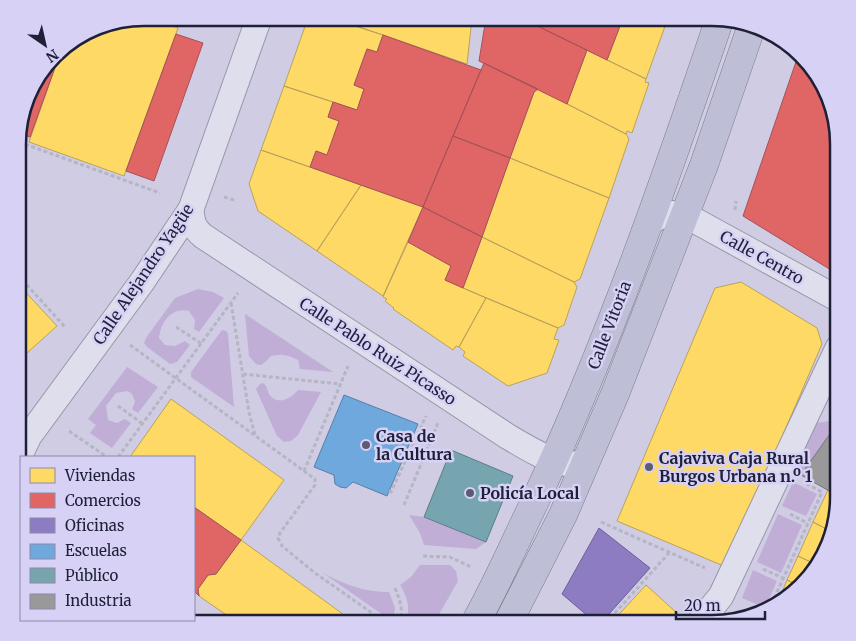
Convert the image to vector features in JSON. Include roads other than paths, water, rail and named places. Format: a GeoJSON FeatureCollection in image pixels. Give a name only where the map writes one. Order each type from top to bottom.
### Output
{"type":"FeatureCollection","features":[{"type":"Feature","properties":{"kind":"highway","name":"Calle Vitoria"},"geometry":{"type":"LineString","coordinates":[[480,615],[498,581],[582,397],[648,224],[717,27]]}},
{"type":"Feature","properties":{"kind":"highway","name":"Calle Vitoria"},"geometry":{"type":"LineString","coordinates":[[512,615],[563,515],[618,386],[685,215],[749,32]]}},
{"type":"Feature","properties":{"kind":"street","name":"Calle Alejandro Yagüe"},"geometry":{"type":"LineString","coordinates":[[27,441],[142,282],[191,209],[256,26]]}},
{"type":"Feature","properties":{"kind":"street","name":"Calle Pablo Ruiz Picasso"},"geometry":{"type":"LineString","coordinates":[[191,209],[193,225],[203,236],[507,436],[554,460],[570,464],[587,460]]}},
{"type":"Feature","properties":{"kind":"street"},"geometry":{"type":"LineString","coordinates":[[648,224],[660,216],[672,212],[685,215]]}},
{"type":"Feature","properties":{"kind":"street","name":"Calle Centro"},"geometry":{"type":"LineString","coordinates":[[685,215],[830,294]]}},
{"type":"Feature","properties":{"kind":"street"},"geometry":{"type":"LineString","coordinates":[[706,615],[718,599],[729,578],[829,366]]}},
{"type":"Feature","properties":{"kind":"place","name":"Casa de la Cultura"},"geometry":{"type":"Point","coordinates":[366,445]}},
{"type":"Feature","properties":{"kind":"place","name":"Cajaviva Caja Rural Burgos Urbana n.º 1"},"geometry":{"type":"Point","coordinates":[649,467]}},
{"type":"Feature","properties":{"kind":"place","name":"Policía Local"},"geometry":{"type":"Point","coordinates":[470,493]}}]}
